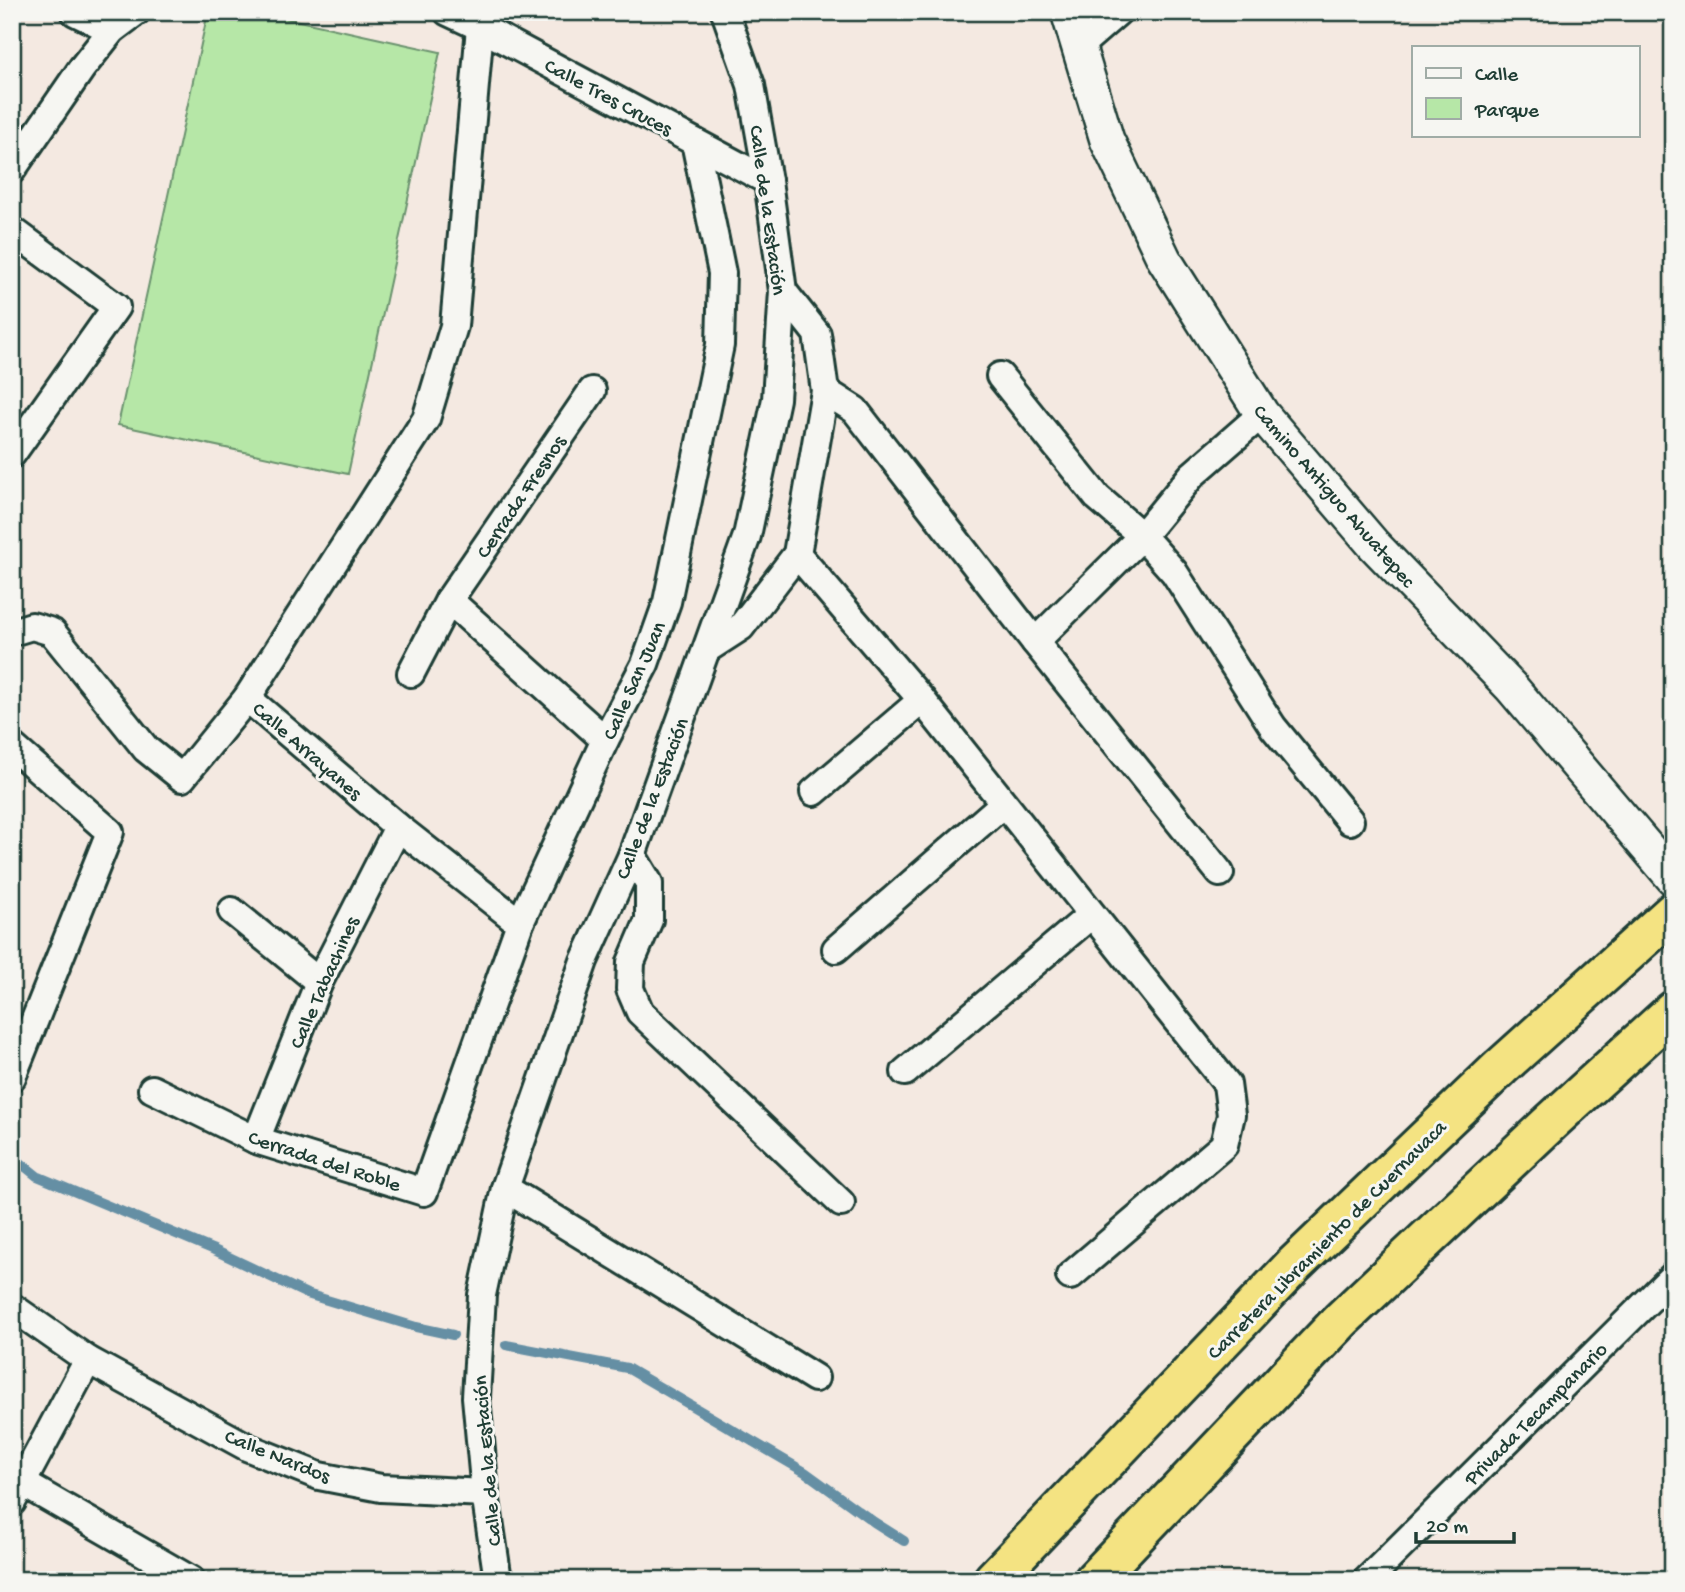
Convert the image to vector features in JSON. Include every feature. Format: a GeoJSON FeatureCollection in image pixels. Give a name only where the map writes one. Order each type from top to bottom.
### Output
{"type":"FeatureCollection","features":[{"type":"Feature","properties":{"kind":"highway","name":"Carretera Libramiento de Cuernavaca"},"geometry":{"type":"LineString","coordinates":[[993,1580],[1294,1265],[1501,1067],[1673,912]]}},
{"type":"Feature","properties":{"kind":"highway"},"geometry":{"type":"LineString","coordinates":[[1094,1580],[1342,1319],[1673,1011]]}},
{"type":"Feature","properties":{"kind":"street"},"geometry":{"type":"LineString","coordinates":[[75,12],[112,30]]}},
{"type":"Feature","properties":{"kind":"street"},"geometry":{"type":"LineString","coordinates":[[12,170],[82,68],[112,30],[136,12]]}},
{"type":"Feature","properties":{"kind":"street","name":"Calle Tres Cruces"},"geometry":{"type":"LineString","coordinates":[[448,12],[768,181]]}},
{"type":"Feature","properties":{"kind":"street","name":"Calle de la Estación"},"geometry":{"type":"LineString","coordinates":[[498,1580],[485,1493],[476,1397],[482,1300],[505,1188],[584,961],[632,855],[747,536],[776,399],[783,291],[751,85],[726,12]]}},
{"type":"Feature","properties":{"kind":"street","name":"Camino Antiguo Ahuatepec"},"geometry":{"type":"LineString","coordinates":[[1068,12],[1107,140],[1164,259],[1262,414],[1374,545],[1511,687],[1673,878]]}},
{"type":"Feature","properties":{"kind":"street"},"geometry":{"type":"LineString","coordinates":[[1079,46],[1118,12]]}},
{"type":"Feature","properties":{"kind":"street"},"geometry":{"type":"LineString","coordinates":[[247,698],[426,419],[454,326],[480,27]]}},
{"type":"Feature","properties":{"kind":"street","name":"Calle San Juan"},"geometry":{"type":"LineString","coordinates":[[424,1192],[520,923],[605,740],[645,664],[667,602],[720,345],[722,272],[695,142]]}},
{"type":"Feature","properties":{"kind":"street"},"geometry":{"type":"LineString","coordinates":[[12,230],[116,307],[12,454]]}},
{"type":"Feature","properties":{"kind":"street"},"geometry":{"type":"LineString","coordinates":[[707,649],[741,627],[797,554],[825,391],[817,334],[783,291]]}},
{"type":"Feature","properties":{"kind":"street"},"geometry":{"type":"LineString","coordinates":[[1000,376],[1097,497],[1142,536],[1174,572],[1273,727],[1350,821]]}},
{"type":"Feature","properties":{"kind":"street","name":"Cerrada Fresnos"},"geometry":{"type":"LineString","coordinates":[[411,673],[449,600],[592,391]]}},
{"type":"Feature","properties":{"kind":"street"},"geometry":{"type":"LineString","coordinates":[[825,391],[855,410],[1035,642],[1220,873]]}},
{"type":"Feature","properties":{"kind":"street"},"geometry":{"type":"LineString","coordinates":[[1035,642],[1142,536],[1192,475],[1262,414]]}},
{"type":"Feature","properties":{"kind":"street"},"geometry":{"type":"LineString","coordinates":[[797,554],[922,700],[1227,1084],[1231,1115],[1224,1145],[1070,1276]]}},
{"type":"Feature","properties":{"kind":"street"},"geometry":{"type":"LineString","coordinates":[[449,600],[605,740]]}},
{"type":"Feature","properties":{"kind":"street","name":"Calle Arrayanes"},"geometry":{"type":"LineString","coordinates":[[22,629],[52,632],[146,749],[182,778],[247,698],[398,827],[520,923]]}},
{"type":"Feature","properties":{"kind":"street"},"geometry":{"type":"LineString","coordinates":[[814,792],[922,700]]}},
{"type":"Feature","properties":{"kind":"street"},"geometry":{"type":"LineString","coordinates":[[12,746],[110,832],[12,1077]]}},
{"type":"Feature","properties":{"kind":"street"},"geometry":{"type":"LineString","coordinates":[[836,949],[1003,804]]}},
{"type":"Feature","properties":{"kind":"street","name":"Calle Tabachines"},"geometry":{"type":"LineString","coordinates":[[256,1140],[319,982],[398,827]]}},
{"type":"Feature","properties":{"kind":"street"},"geometry":{"type":"LineString","coordinates":[[632,855],[649,883],[649,920],[631,962],[630,989],[640,1012],[841,1203]]}},
{"type":"Feature","properties":{"kind":"street"},"geometry":{"type":"LineString","coordinates":[[232,911],[319,982]]}},
{"type":"Feature","properties":{"kind":"street"},"geometry":{"type":"LineString","coordinates":[[905,1072],[1091,915]]}},
{"type":"Feature","properties":{"kind":"street","name":"Cerrada del Roble"},"geometry":{"type":"LineString","coordinates":[[152,1089],[256,1140],[424,1192]]}},
{"type":"Feature","properties":{"kind":"street"},"geometry":{"type":"LineString","coordinates":[[505,1188],[815,1378]]}},
{"type":"Feature","properties":{"kind":"street","name":"Privada Tecampanario"},"geometry":{"type":"LineString","coordinates":[[1367,1580],[1673,1276]]}},
{"type":"Feature","properties":{"kind":"street","name":"Calle Nardos"},"geometry":{"type":"LineString","coordinates":[[12,1307],[88,1360],[249,1448],[319,1476],[381,1488],[485,1493]]}},
{"type":"Feature","properties":{"kind":"street"},"geometry":{"type":"LineString","coordinates":[[88,1360],[16,1487],[191,1580]]}},
{"type":"Feature","properties":{"kind":"green space"},"geometry":{"type":"Polygon","coordinates":[[[208,12],[258,12],[440,52],[348,474],[118,425],[208,12]]]}},
{"type":"Feature","properties":{"kind":"waterway"},"geometry":{"type":"LineString","coordinates":[[12,1156],[37,1176],[212,1249],[307,1294],[416,1327],[453,1335]]}},
{"type":"Feature","properties":{"kind":"waterway"},"geometry":{"type":"LineString","coordinates":[[506,1345],[627,1368],[805,1472],[904,1541]]}}]}
